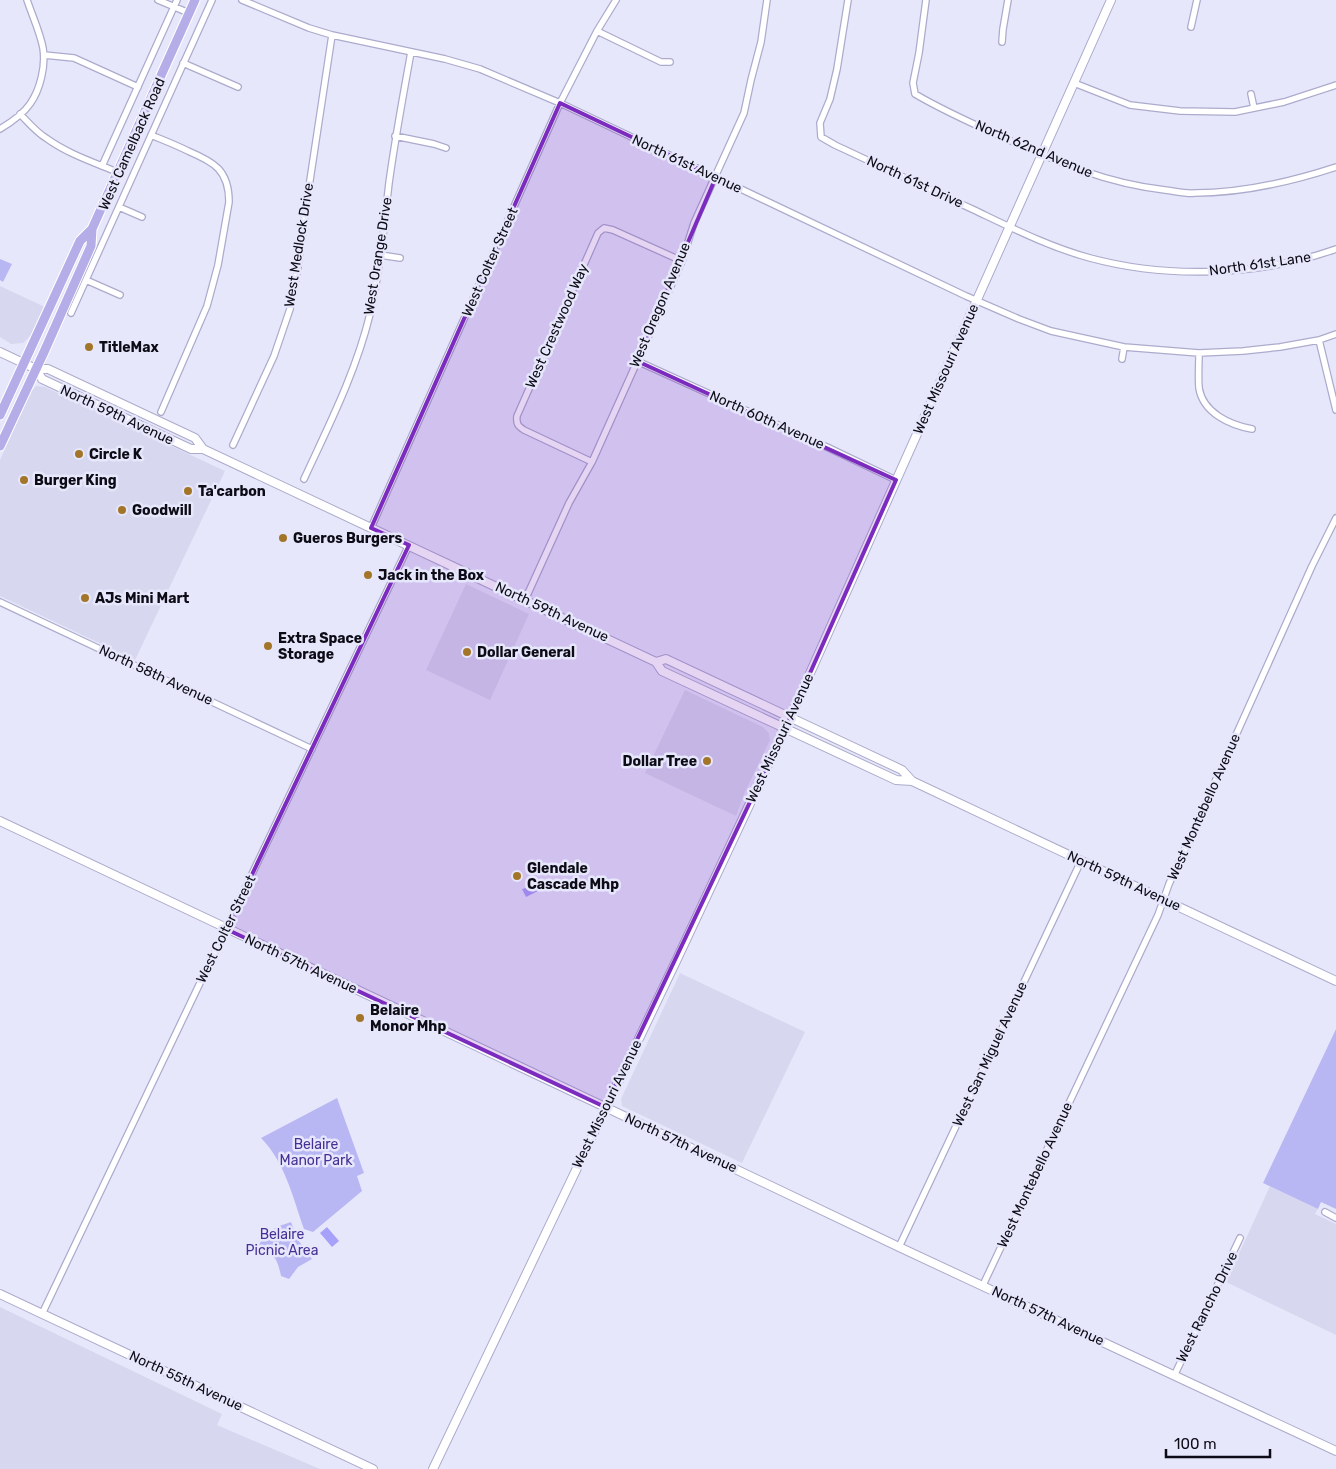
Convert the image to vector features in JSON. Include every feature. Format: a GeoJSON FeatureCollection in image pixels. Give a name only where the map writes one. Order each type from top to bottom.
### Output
{"type":"FeatureCollection","features":[{"type":"Feature","properties":{"kind":"main road","name":"West Camelback Road"},"geometry":{"type":"LineString","coordinates":[[0,446],[36,369],[74,298],[91,246],[92,229],[195,0]]}},
{"type":"Feature","properties":{"kind":"main road","name":"West Camelback Road"},"geometry":{"type":"LineString","coordinates":[[0,414],[80,241],[92,229]]}},
{"type":"Feature","properties":{"kind":"street"},"geometry":{"type":"LineString","coordinates":[[0,129],[30,104],[38,88],[42,73],[43,46],[26,0]]}},
{"type":"Feature","properties":{"kind":"street"},"geometry":{"type":"LineString","coordinates":[[158,0],[189,13]]}},
{"type":"Feature","properties":{"kind":"street","name":"West Camelback Road"},"geometry":{"type":"LineString","coordinates":[[102,166],[177,0]]}},
{"type":"Feature","properties":{"kind":"street","name":"West Camelback Road"},"geometry":{"type":"LineString","coordinates":[[72,313],[74,298],[86,280],[212,0]]}},
{"type":"Feature","properties":{"kind":"street","name":"North 61st Avenue"},"geometry":{"type":"LineString","coordinates":[[242,0],[309,28],[480,69],[560,103],[976,300],[1051,331],[1124,347],[1199,352],[1266,349],[1319,340]]}},
{"type":"Feature","properties":{"kind":"street","name":"West Colter Street"},"geometry":{"type":"LineString","coordinates":[[371,528],[560,103],[597,31],[616,0]]}},
{"type":"Feature","properties":{"kind":"street","name":"West Oregon Avenue"},"geometry":{"type":"LineString","coordinates":[[525,600],[568,504],[592,462],[638,361],[682,261],[694,223],[744,113],[761,42],[767,0]]}},
{"type":"Feature","properties":{"kind":"street","name":"North 61st Drive"},"geometry":{"type":"LineString","coordinates":[[848,0],[838,69],[830,99],[820,123],[822,137],[835,145],[1009,227]]}},
{"type":"Feature","properties":{"kind":"street","name":"North 62nd Avenue"},"geometry":{"type":"LineString","coordinates":[[926,0],[913,83],[915,94],[1042,155],[1107,179],[1150,188],[1194,194],[1244,190],[1287,182],[1336,167]]}},
{"type":"Feature","properties":{"kind":"street"},"geometry":{"type":"LineString","coordinates":[[1002,42],[1002,29],[1008,0]]}},
{"type":"Feature","properties":{"kind":"street","name":"West Missouri Avenue"},"geometry":{"type":"LineString","coordinates":[[433,1469],[785,729],[1111,0]]}},
{"type":"Feature","properties":{"kind":"street"},"geometry":{"type":"LineString","coordinates":[[1191,27],[1197,0]]}},
{"type":"Feature","properties":{"kind":"street"},"geometry":{"type":"LineString","coordinates":[[597,31],[661,62],[670,62]]}},
{"type":"Feature","properties":{"kind":"street","name":"West Medlock Drive"},"geometry":{"type":"LineString","coordinates":[[233,445],[274,356],[290,309],[298,267],[332,34]]}},
{"type":"Feature","properties":{"kind":"street","name":"West Orange Drive"},"geometry":{"type":"LineString","coordinates":[[304,479],[330,425],[349,378],[370,314],[380,255],[395,136],[411,52]]}},
{"type":"Feature","properties":{"kind":"street"},"geometry":{"type":"LineString","coordinates":[[44,55],[74,58],[138,86]]}},
{"type":"Feature","properties":{"kind":"street"},"geometry":{"type":"LineString","coordinates":[[184,63],[238,87]]}},
{"type":"Feature","properties":{"kind":"street"},"geometry":{"type":"LineString","coordinates":[[1074,83],[1130,105],[1180,111],[1235,112],[1284,102],[1336,85]]}},
{"type":"Feature","properties":{"kind":"street"},"geometry":{"type":"LineString","coordinates":[[1251,94],[1254,108]]}},
{"type":"Feature","properties":{"kind":"street"},"geometry":{"type":"LineString","coordinates":[[20,114],[44,137],[58,146],[117,172]]}},
{"type":"Feature","properties":{"kind":"street"},"geometry":{"type":"LineString","coordinates":[[151,135],[216,165],[226,179],[229,194],[220,255],[207,306],[161,412]]}},
{"type":"Feature","properties":{"kind":"street"},"geometry":{"type":"LineString","coordinates":[[395,136],[446,148]]}},
{"type":"Feature","properties":{"kind":"street"},"geometry":{"type":"LineString","coordinates":[[119,207],[142,217]]}},
{"type":"Feature","properties":{"kind":"street","name":"North 61st Lane"},"geometry":{"type":"LineString","coordinates":[[1009,227],[1090,258],[1130,266],[1178,272],[1236,270],[1317,256],[1336,249]]}},
{"type":"Feature","properties":{"kind":"street","name":"West Crestwood Way"},"geometry":{"type":"LineString","coordinates":[[592,462],[518,426],[516,416],[598,233],[604,228],[612,230],[682,261]]}},
{"type":"Feature","properties":{"kind":"street"},"geometry":{"type":"LineString","coordinates":[[380,255],[400,258]]}},
{"type":"Feature","properties":{"kind":"street"},"geometry":{"type":"LineString","coordinates":[[86,280],[120,295]]}},
{"type":"Feature","properties":{"kind":"street"},"geometry":{"type":"LineString","coordinates":[[1336,334],[1319,340],[1336,410]]}},
{"type":"Feature","properties":{"kind":"street"},"geometry":{"type":"LineString","coordinates":[[1122,359],[1124,347]]}},
{"type":"Feature","properties":{"kind":"street","name":"North 59th Avenue"},"geometry":{"type":"LineString","coordinates":[[0,352],[36,369],[48,369],[195,438],[203,449]]}},
{"type":"Feature","properties":{"kind":"street"},"geometry":{"type":"LineString","coordinates":[[1199,352],[1200,390],[1204,402],[1212,412],[1224,419],[1238,426],[1252,429]]}},
{"type":"Feature","properties":{"kind":"street","name":"North 60th Avenue"},"geometry":{"type":"LineString","coordinates":[[638,361],[896,480]]}},
{"type":"Feature","properties":{"kind":"street","name":"North 59th Avenue"},"geometry":{"type":"LineString","coordinates":[[36,369],[42,379],[60,388],[190,449],[203,449],[656,662],[662,671],[785,729],[896,780],[912,781],[1336,981]]}},
{"type":"Feature","properties":{"kind":"street","name":"West Montebello Avenue"},"geometry":{"type":"LineString","coordinates":[[983,1285],[1164,900],[1169,884],[1308,575],[1336,518]]}},
{"type":"Feature","properties":{"kind":"street","name":"West Colter Street"},"geometry":{"type":"LineString","coordinates":[[42,1314],[409,545]]}},
{"type":"Feature","properties":{"kind":"street","name":"North 58th Avenue"},"geometry":{"type":"LineString","coordinates":[[0,602],[312,749]]}},
{"type":"Feature","properties":{"kind":"street","name":"North 59th Avenue"},"geometry":{"type":"LineString","coordinates":[[656,662],[666,659],[902,770],[912,781]]}},
{"type":"Feature","properties":{"kind":"street","name":"North 57th Avenue"},"geometry":{"type":"LineString","coordinates":[[0,822],[899,1247],[1336,1451]]}},
{"type":"Feature","properties":{"kind":"street","name":"West San Miguel Avenue"},"geometry":{"type":"LineString","coordinates":[[899,1247],[1081,862]]}},
{"type":"Feature","properties":{"kind":"street"},"geometry":{"type":"LineString","coordinates":[[1324,1212],[1336,1218]]}},
{"type":"Feature","properties":{"kind":"street","name":"West Rancho Drive"},"geometry":{"type":"LineString","coordinates":[[1174,1376],[1240,1238]]}},
{"type":"Feature","properties":{"kind":"street","name":"North 55th Avenue"},"geometry":{"type":"LineString","coordinates":[[0,1294],[373,1469]]}},
{"type":"Feature","properties":{"kind":"highlighted area"},"geometry":{"type":"Polygon","coordinates":[[[560,103],[716,177],[637,361],[896,480],[790,718],[605,1107],[226,929],[409,545],[371,528],[560,103]]]}},
{"type":"Feature","properties":{"kind":"shaded area"},"geometry":{"type":"Polygon","coordinates":[[[0,286],[45,307],[32,334],[23,343],[11,344],[0,337],[0,286]]]}},
{"type":"Feature","properties":{"kind":"shaded area"},"geometry":{"type":"Polygon","coordinates":[[[36,386],[45,387],[225,471],[135,660],[0,596],[0,460],[31,392],[36,386]]]}},
{"type":"Feature","properties":{"kind":"shaded area"},"geometry":{"type":"Polygon","coordinates":[[[466,584],[529,614],[490,700],[426,670],[466,584]]]}},
{"type":"Feature","properties":{"kind":"shaded area"},"geometry":{"type":"Polygon","coordinates":[[[685,690],[763,727],[769,733],[770,740],[744,794],[736,816],[645,773],[685,690]]]}},
{"type":"Feature","properties":{"kind":"shaded area"},"geometry":{"type":"Polygon","coordinates":[[[537,883],[540,890],[526,897],[522,889],[526,888],[528,890],[537,883]]]}},
{"type":"Feature","properties":{"kind":"shaded area"},"geometry":{"type":"Polygon","coordinates":[[[680,973],[805,1032],[742,1163],[622,1106],[621,1099],[680,973]]]}},
{"type":"Feature","properties":{"kind":"shaded area"},"geometry":{"type":"Polygon","coordinates":[[[1270,1186],[1318,1209],[1315,1214],[1336,1224],[1336,1335],[1226,1282],[1270,1186]]]}},
{"type":"Feature","properties":{"kind":"shaded area"},"geometry":{"type":"Polygon","coordinates":[[[327,1227],[339,1241],[332,1247],[320,1233],[327,1227]]]}},
{"type":"Feature","properties":{"kind":"shaded area"},"geometry":{"type":"Polygon","coordinates":[[[0,1307],[222,1414],[217,1425],[320,1469],[0,1469],[0,1307]]]}},
{"type":"Feature","properties":{"kind":"green space"},"geometry":{"type":"Polygon","coordinates":[[[0,259],[12,264],[3,282],[0,280],[0,259]]]}},
{"type":"Feature","properties":{"kind":"green space"},"geometry":{"type":"Polygon","coordinates":[[[1336,1029],[1336,1209],[1321,1202],[1318,1209],[1263,1183],[1336,1029]]]}},
{"type":"Feature","properties":{"kind":"green space","name":"Belaire Manor Park"},"geometry":{"type":"Polygon","coordinates":[[[337,1098],[364,1173],[357,1176],[362,1191],[313,1232],[304,1229],[282,1169],[261,1138],[337,1098]]]}},
{"type":"Feature","properties":{"kind":"green space","name":"Belaire Picnic Area"},"geometry":{"type":"Polygon","coordinates":[[[291,1222],[298,1240],[312,1259],[298,1267],[289,1279],[281,1276],[278,1265],[271,1255],[257,1248],[271,1230],[291,1222]]]}},
{"type":"Feature","properties":{"kind":"place","name":"TitleMax"},"geometry":{"type":"Point","coordinates":[89,347]}},
{"type":"Feature","properties":{"kind":"place","name":"Circle K"},"geometry":{"type":"Point","coordinates":[79,454]}},
{"type":"Feature","properties":{"kind":"place","name":"Burger King"},"geometry":{"type":"Point","coordinates":[24,480]}},
{"type":"Feature","properties":{"kind":"place","name":"Ta'carbon"},"geometry":{"type":"Point","coordinates":[188,491]}},
{"type":"Feature","properties":{"kind":"place","name":"Goodwill"},"geometry":{"type":"Point","coordinates":[122,510]}},
{"type":"Feature","properties":{"kind":"place","name":"Gueros Burgers"},"geometry":{"type":"Point","coordinates":[283,538]}},
{"type":"Feature","properties":{"kind":"place","name":"Jack in the Box"},"geometry":{"type":"Point","coordinates":[368,575]}},
{"type":"Feature","properties":{"kind":"place","name":"AJs Mini Mart"},"geometry":{"type":"Point","coordinates":[85,598]}},
{"type":"Feature","properties":{"kind":"place","name":"Extra Space Storage"},"geometry":{"type":"Point","coordinates":[268,646]}},
{"type":"Feature","properties":{"kind":"place","name":"Dollar General"},"geometry":{"type":"Point","coordinates":[467,652]}},
{"type":"Feature","properties":{"kind":"place","name":"Dollar Tree"},"geometry":{"type":"Point","coordinates":[707,761]}},
{"type":"Feature","properties":{"kind":"place","name":"Glendale Cascade Mhp"},"geometry":{"type":"Point","coordinates":[517,876]}},
{"type":"Feature","properties":{"kind":"place","name":"Belaire Monor Mhp"},"geometry":{"type":"Point","coordinates":[360,1018]}}]}
